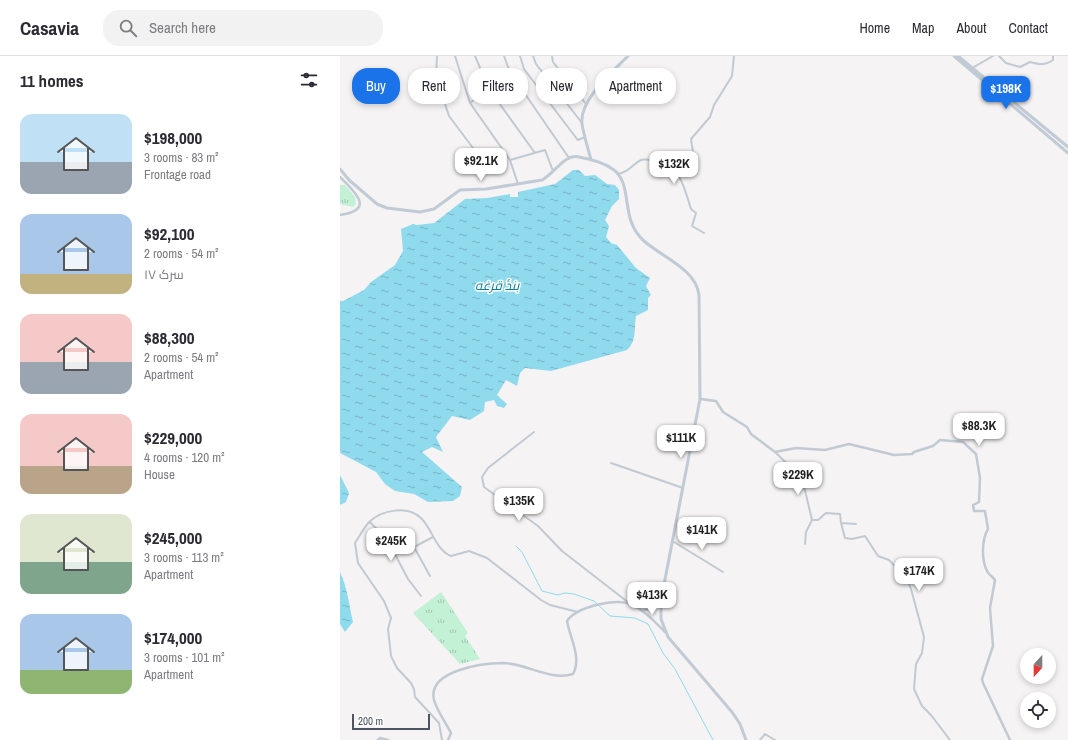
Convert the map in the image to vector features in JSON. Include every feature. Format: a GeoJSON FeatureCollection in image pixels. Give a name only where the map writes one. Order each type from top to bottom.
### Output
{"type":"FeatureCollection","features":[{"type":"Feature","properties":{"kind":"main road"},"geometry":{"type":"LineString","coordinates":[[587,103],[602,83],[628,56]]}},
{"type":"Feature","properties":{"kind":"main road"},"geometry":{"type":"LineString","coordinates":[[954,56],[1068,153]]}},
{"type":"Feature","properties":{"kind":"main road"},"geometry":{"type":"LineString","coordinates":[[958,56],[974,67],[1068,147]]}},
{"type":"Feature","properties":{"kind":"main road"},"geometry":{"type":"LineString","coordinates":[[586,104],[583,110],[582,123],[591,160]]}},
{"type":"Feature","properties":{"kind":"main road"},"geometry":{"type":"LineString","coordinates":[[340,169],[349,180],[377,204],[387,208],[420,212],[434,209],[460,190],[472,188],[482,190],[542,180],[569,158],[578,156],[610,168],[618,174],[625,190],[628,214],[634,230],[648,244],[687,273],[696,285],[699,295],[700,399],[662,600],[661,619],[665,632],[732,712],[740,724],[746,740]]}},
{"type":"Feature","properties":{"kind":"street"},"geometry":{"type":"LineString","coordinates":[[437,56],[436,77],[449,116],[491,172]]}},
{"type":"Feature","properties":{"kind":"street"},"geometry":{"type":"LineString","coordinates":[[455,56],[468,98]]}},
{"type":"Feature","properties":{"kind":"street"},"geometry":{"type":"LineString","coordinates":[[475,56],[480,68]]}},
{"type":"Feature","properties":{"kind":"street"},"geometry":{"type":"LineString","coordinates":[[504,56],[508,68]]}},
{"type":"Feature","properties":{"kind":"street"},"geometry":{"type":"LineString","coordinates":[[520,56],[524,69],[577,139],[586,137]]}},
{"type":"Feature","properties":{"kind":"street"},"geometry":{"type":"LineString","coordinates":[[533,56],[536,64],[582,123]]}},
{"type":"Feature","properties":{"kind":"street"},"geometry":{"type":"LineString","coordinates":[[552,56],[553,62],[558,68]]}},
{"type":"Feature","properties":{"kind":"street"},"geometry":{"type":"LineString","coordinates":[[664,166],[692,161],[694,159],[691,139],[710,118],[714,105],[732,76],[734,56]]}},
{"type":"Feature","properties":{"kind":"street"},"geometry":{"type":"LineString","coordinates":[[974,67],[993,56]]}},
{"type":"Feature","properties":{"kind":"street"},"geometry":{"type":"LineString","coordinates":[[999,56],[1006,63],[1020,67],[1030,62],[1039,65],[1050,63],[1053,60],[1053,56]]}},
{"type":"Feature","properties":{"kind":"street"},"geometry":{"type":"LineString","coordinates":[[528,98],[569,158]]}},
{"type":"Feature","properties":{"kind":"street"},"geometry":{"type":"LineString","coordinates":[[470,104],[510,160],[518,184]]}},
{"type":"Feature","properties":{"kind":"street"},"geometry":{"type":"LineString","coordinates":[[500,104],[534,153]]}},
{"type":"Feature","properties":{"kind":"street"},"geometry":{"type":"LineString","coordinates":[[510,160],[545,150],[553,172]]}},
{"type":"Feature","properties":{"kind":"street"},"geometry":{"type":"LineString","coordinates":[[618,174],[628,172],[641,160],[648,159],[678,174],[691,209],[696,213],[692,226],[704,233]]}},
{"type":"Feature","properties":{"kind":"street"},"geometry":{"type":"LineString","coordinates":[[340,177],[356,193],[359,206],[357,211],[352,214],[340,216]]}},
{"type":"Feature","properties":{"kind":"street"},"geometry":{"type":"LineString","coordinates":[[700,399],[716,401],[723,412],[747,427],[751,434],[775,452],[802,478],[812,520],[806,532],[805,544]]}},
{"type":"Feature","properties":{"kind":"street"},"geometry":{"type":"LineString","coordinates":[[534,432],[488,468],[482,477],[484,487],[538,526],[562,551],[637,609],[649,616],[665,632]]}},
{"type":"Feature","properties":{"kind":"street"},"geometry":{"type":"LineString","coordinates":[[775,452],[796,448],[825,450],[850,444],[900,455],[912,454],[933,446],[940,440],[963,442],[976,454],[980,478],[978,502],[973,505],[974,511],[985,511],[988,529],[984,536],[982,545],[985,566],[989,574],[995,580],[990,608],[993,646],[982,678],[1010,740]]}},
{"type":"Feature","properties":{"kind":"street"},"geometry":{"type":"LineString","coordinates":[[611,463],[683,488]]}},
{"type":"Feature","properties":{"kind":"street"},"geometry":{"type":"LineString","coordinates":[[442,740],[439,723],[415,697],[414,689],[411,683],[391,656],[388,629],[391,618],[384,601],[358,563],[355,543],[370,522],[386,513],[401,510],[412,512],[421,518],[443,552],[451,556],[469,551],[487,558],[541,600],[550,605],[578,612]]}},
{"type":"Feature","properties":{"kind":"street"},"geometry":{"type":"LineString","coordinates":[[812,520],[818,520],[826,513],[840,514],[845,538],[852,539],[865,536],[878,556],[889,560],[907,579],[913,594],[924,637],[922,653],[916,664],[914,689],[922,706],[932,715],[950,740]]}},
{"type":"Feature","properties":{"kind":"street"},"geometry":{"type":"LineString","coordinates":[[370,522],[388,541],[408,579],[421,596]]}},
{"type":"Feature","properties":{"kind":"street"},"geometry":{"type":"LineString","coordinates":[[841,523],[856,524]]}},
{"type":"Feature","properties":{"kind":"street"},"geometry":{"type":"LineString","coordinates":[[430,576],[414,547],[433,536]]}},
{"type":"Feature","properties":{"kind":"street"},"geometry":{"type":"LineString","coordinates":[[674,542],[723,572]]}},
{"type":"Feature","properties":{"kind":"street"},"geometry":{"type":"LineString","coordinates":[[637,609],[648,610],[655,607],[662,600]]}},
{"type":"Feature","properties":{"kind":"street"},"geometry":{"type":"LineString","coordinates":[[448,740],[451,733],[434,700],[434,691],[439,682],[461,668],[505,663],[564,677],[573,674],[577,668],[577,661],[567,622],[571,616],[578,612],[603,604],[631,604]]}},
{"type":"Feature","properties":{"kind":"street"},"geometry":{"type":"LineString","coordinates":[[760,740],[765,734],[775,740]]}},
{"type":"Feature","properties":{"kind":"street"},"geometry":{"type":"LineString","coordinates":[[378,740],[380,738],[388,740]]}},
{"type":"Feature","properties":{"kind":"green space"},"geometry":{"type":"Polygon","coordinates":[[[340,185],[345,185],[355,197],[356,204],[353,207],[340,204],[340,185]]]}},
{"type":"Feature","properties":{"kind":"green space"},"geometry":{"type":"Polygon","coordinates":[[[441,592],[468,633],[465,636],[480,659],[460,664],[413,613],[441,592]]]}},
{"type":"Feature","properties":{"kind":"water","name":"بندٔ قرغه"},"geometry":{"type":"Polygon","coordinates":[[[573,170],[579,170],[585,176],[595,175],[607,184],[615,185],[619,190],[619,199],[612,206],[605,220],[609,226],[606,237],[611,243],[617,245],[636,268],[650,278],[646,286],[651,295],[648,298],[648,310],[636,316],[634,338],[632,343],[627,350],[551,371],[525,368],[520,373],[517,386],[506,380],[497,395],[507,404],[504,408],[497,406],[494,400],[485,402],[484,411],[470,420],[452,416],[436,437],[443,452],[432,447],[422,452],[462,487],[460,496],[453,501],[428,502],[414,494],[395,491],[385,484],[376,472],[340,453],[340,301],[343,301],[364,290],[371,282],[395,265],[403,251],[401,229],[413,224],[434,223],[465,199],[487,198],[510,194],[510,197],[518,197],[518,192],[555,184],[573,170]]]}},
{"type":"Feature","properties":{"kind":"water"},"geometry":{"type":"Polygon","coordinates":[[[340,475],[349,493],[346,502],[340,505],[340,475]]]}},
{"type":"Feature","properties":{"kind":"water"},"geometry":{"type":"Polygon","coordinates":[[[340,572],[347,591],[353,622],[345,632],[340,624],[340,572]]]}},
{"type":"Feature","properties":{"kind":"waterway"},"geometry":{"type":"LineString","coordinates":[[516,546],[522,552],[542,591],[558,595],[565,593],[574,594],[594,601],[610,616],[635,618],[648,624],[663,653],[675,669],[713,740]]}}]}
